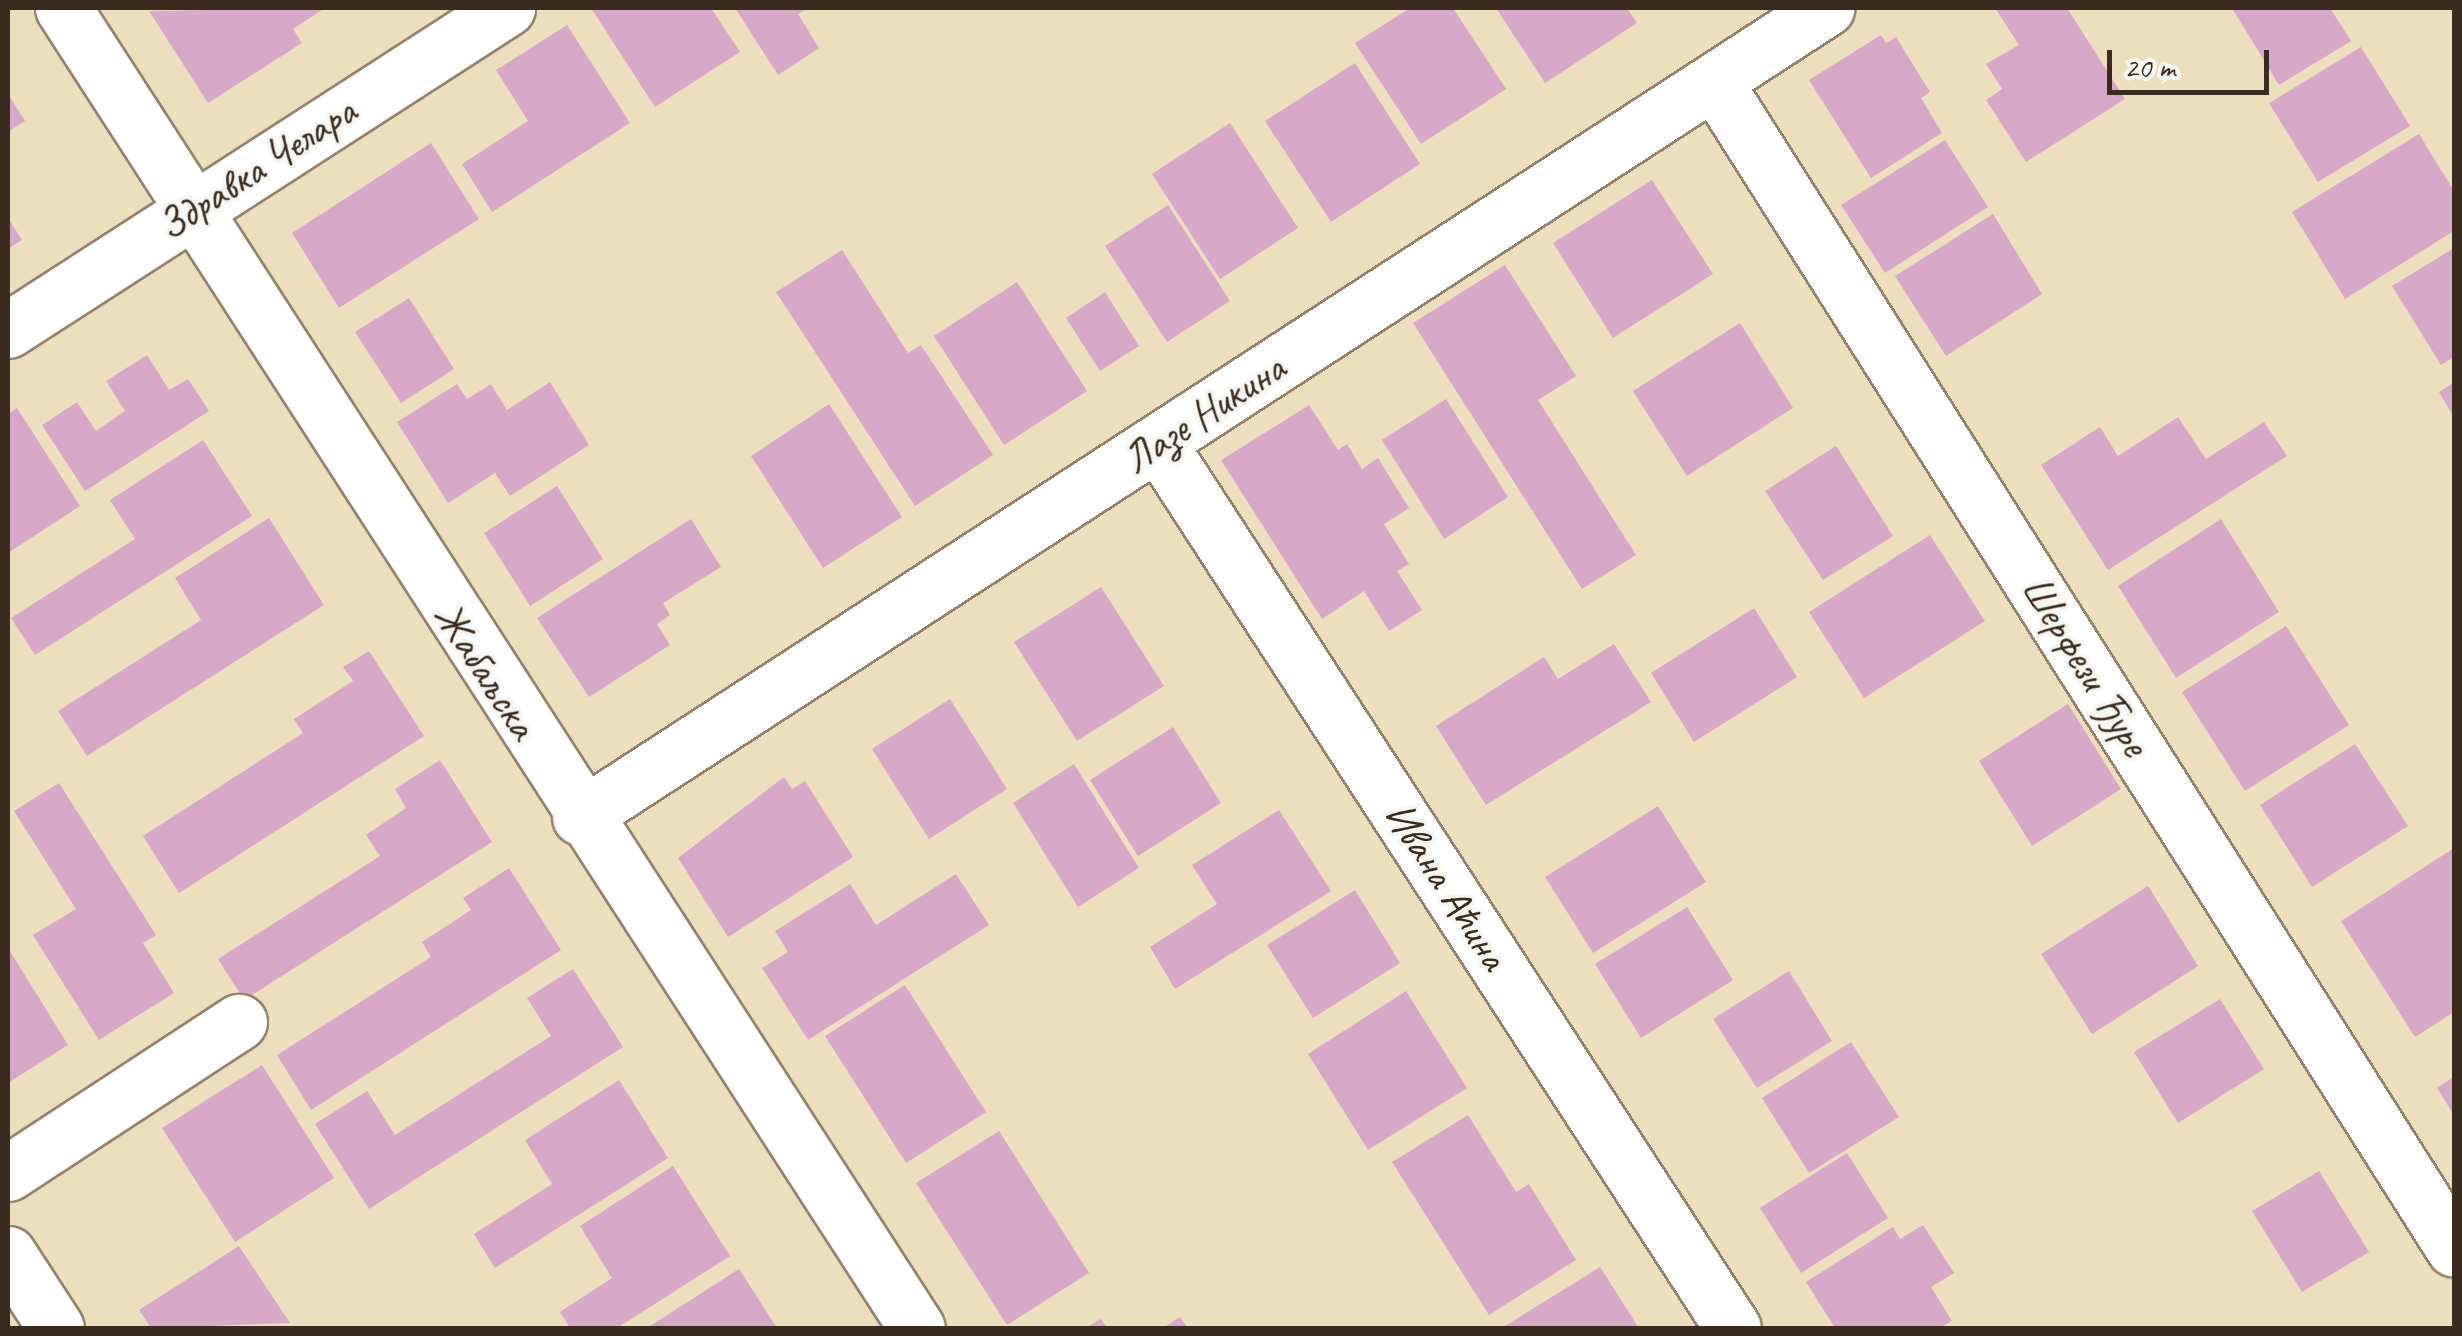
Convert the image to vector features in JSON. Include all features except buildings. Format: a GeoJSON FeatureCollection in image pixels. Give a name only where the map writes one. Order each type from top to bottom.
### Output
{"type":"FeatureCollection","features":[{"type":"Feature","properties":{"kind":"street","name":"Жабаљска"},"geometry":{"type":"LineString","coordinates":[[63,8],[580,817],[917,1328]]}},
{"type":"Feature","properties":{"kind":"street","name":"Здравка Челара"},"geometry":{"type":"LineString","coordinates":[[8,330],[507,8]]}},
{"type":"Feature","properties":{"kind":"street","name":"Лазе Никина"},"geometry":{"type":"LineString","coordinates":[[580,817],[1826,8]]}},
{"type":"Feature","properties":{"kind":"street","name":"Шерфези Ђуре"},"geometry":{"type":"LineString","coordinates":[[1715,83],[2454,1250]]}},
{"type":"Feature","properties":{"kind":"street","name":"Ивана Аћина"},"geometry":{"type":"LineString","coordinates":[[1158,443],[1733,1328]]}},
{"type":"Feature","properties":{"kind":"street"},"geometry":{"type":"LineString","coordinates":[[8,1173],[240,1022]]}},
{"type":"Feature","properties":{"kind":"street"},"geometry":{"type":"LineString","coordinates":[[8,1254],[56,1328]]}}]}
